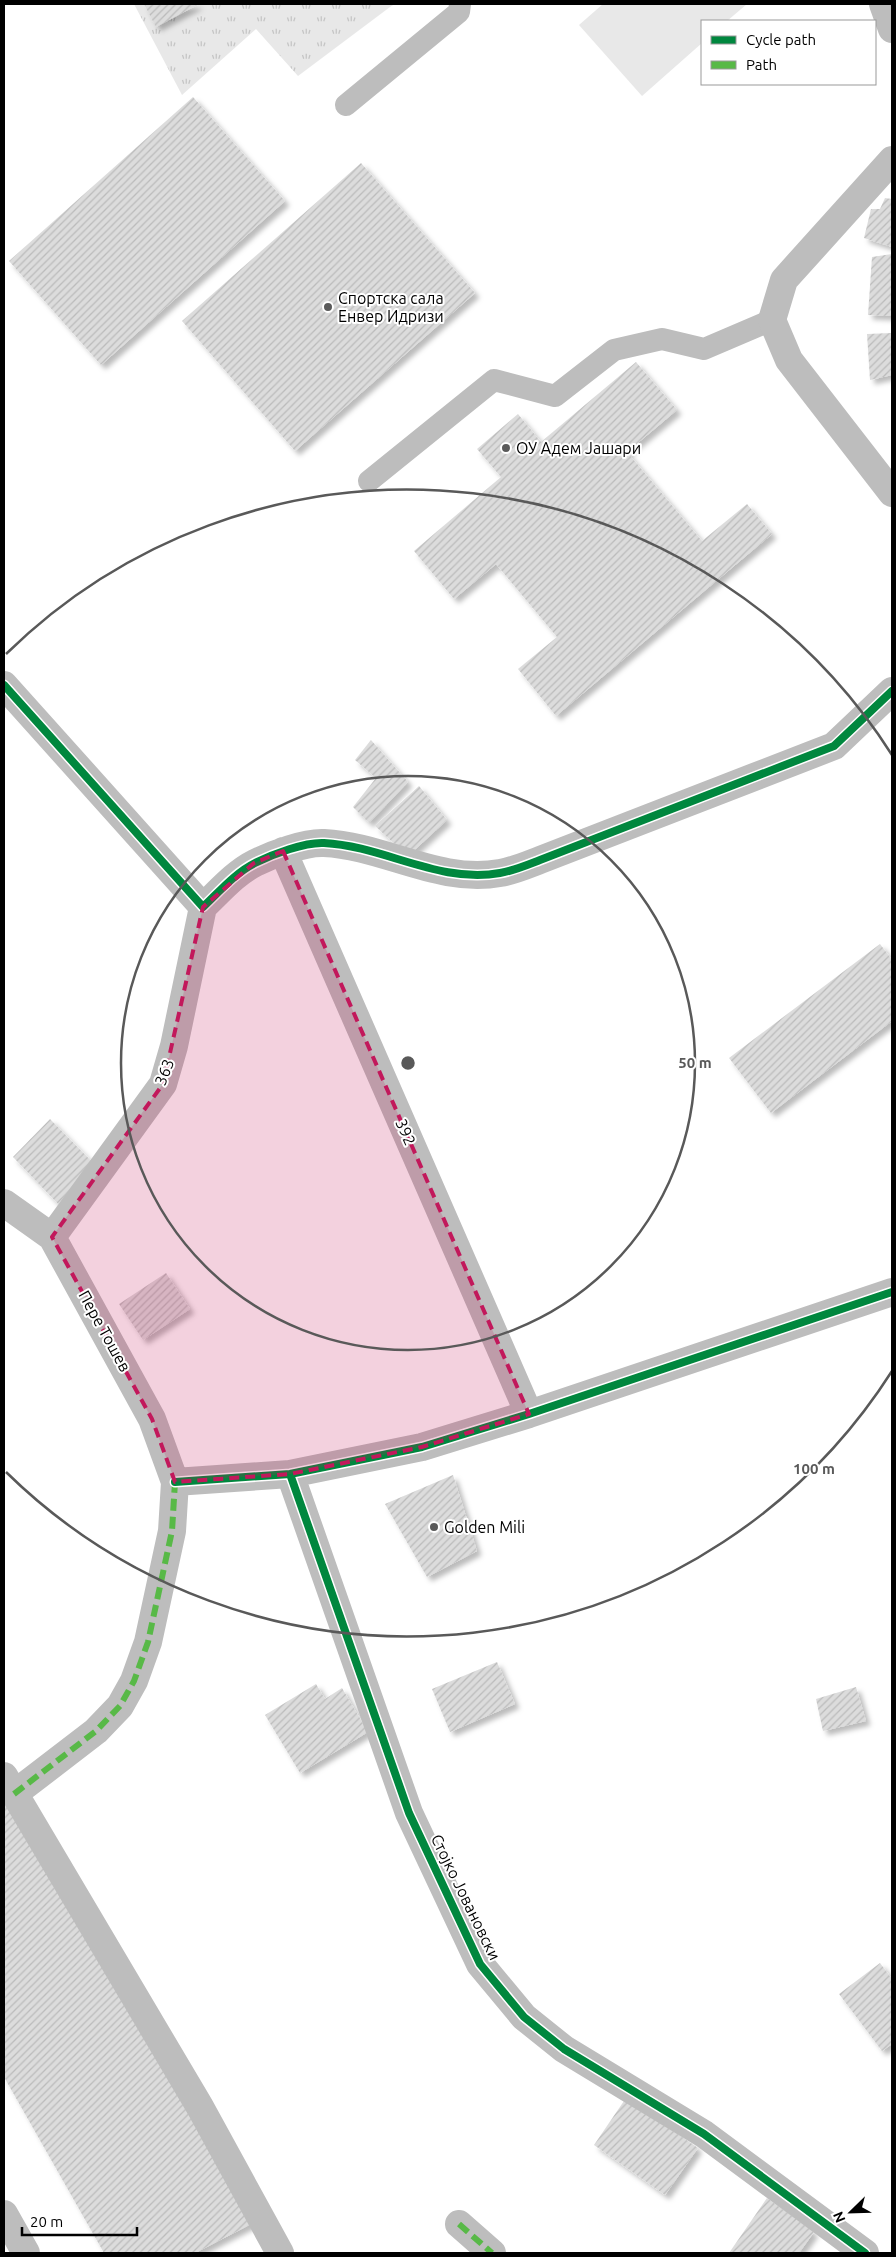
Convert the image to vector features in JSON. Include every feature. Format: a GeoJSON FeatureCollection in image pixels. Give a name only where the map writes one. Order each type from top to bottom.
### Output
{"type":"FeatureCollection","features":[{"type":"Feature","properties":{"kind":"street"},"geometry":{"type":"LineString","coordinates":[[883,4],[892,30]]}},
{"type":"Feature","properties":{"kind":"street"},"geometry":{"type":"LineString","coordinates":[[892,160],[784,280],[772,320],[789,360],[892,493]]}},
{"type":"Feature","properties":{"kind":"street"},"geometry":{"type":"LineString","coordinates":[[4,686],[204,907],[246,869],[283,851],[323,842],[371,851],[430,869],[468,874],[500,873],[540,860],[834,746],[892,691]]}},
{"type":"Feature","properties":{"kind":"street","name":"392"},"geometry":{"type":"LineString","coordinates":[[283,851],[529,1414]]}},
{"type":"Feature","properties":{"kind":"street","name":"363"},"geometry":{"type":"LineString","coordinates":[[52,1237],[163,1084],[174,1046],[204,907]]}},
{"type":"Feature","properties":{"kind":"street","name":"Пере Тошев"},"geometry":{"type":"LineString","coordinates":[[4,1203],[52,1237],[152,1418],[175,1482]]}},
{"type":"Feature","properties":{"kind":"street"},"geometry":{"type":"LineString","coordinates":[[280,2253],[200,2107],[9,1785],[96,1731],[120,1706],[134,1681],[148,1642],[172,1531],[175,1482],[290,1474],[422,1447],[529,1414],[892,1292]]}},
{"type":"Feature","properties":{"kind":"street","name":"Стојко Јовановски"},"geometry":{"type":"LineString","coordinates":[[290,1474],[409,1813],[480,1964],[524,2017],[564,2049],[704,2134],[865,2253]]}},
{"type":"Feature","properties":{"kind":"street"},"geometry":{"type":"LineString","coordinates":[[4,2214],[26,2253]]}},
{"type":"Feature","properties":{"kind":"street"},"geometry":{"type":"LineString","coordinates":[[459,2224],[492,2253]]}},
{"type":"Feature","properties":{"kind":"lane"},"geometry":{"type":"LineString","coordinates":[[346,105],[459,12],[460,4]]}},
{"type":"Feature","properties":{"kind":"lane"},"geometry":{"type":"LineString","coordinates":[[369,481],[494,380],[555,396],[614,350],[662,339],[704,349],[772,320]]}},
{"type":"Feature","properties":{"kind":"highlighted area"},"geometry":{"type":"Polygon","coordinates":[[[283,851],[529,1414],[422,1447],[290,1474],[175,1482],[152,1419],[52,1237],[163,1084],[203,907],[254,863],[283,851]]]}},
{"type":"Feature","properties":{"kind":"green space"},"geometry":{"type":"Polygon","coordinates":[[[134,4],[394,4],[298,76],[256,29],[182,95],[134,4]]]}},
{"type":"Feature","properties":{"kind":"green space"},"geometry":{"type":"Polygon","coordinates":[[[603,4],[747,4],[728,20],[701,20],[701,44],[642,96],[579,25],[603,4]]]}},
{"type":"Feature","properties":{"kind":"building"},"geometry":{"type":"Polygon","coordinates":[[[144,4],[199,4],[156,27],[144,4]]]}},
{"type":"Feature","properties":{"kind":"building"},"geometry":{"type":"Polygon","coordinates":[[[193,97],[285,201],[101,365],[9,261],[193,97]]]}},
{"type":"Feature","properties":{"kind":"building","name":"Спортска сала Енвер Идризи"},"geometry":{"type":"Polygon","coordinates":[[[361,163],[475,293],[295,451],[182,321],[361,163]]]}},
{"type":"Feature","properties":{"kind":"building"},"geometry":{"type":"Polygon","coordinates":[[[885,198],[892,199],[892,247],[864,238],[871,209],[880,209],[885,198]]]}},
{"type":"Feature","properties":{"kind":"building"},"geometry":{"type":"Polygon","coordinates":[[[892,254],[892,316],[868,315],[872,257],[892,254]]]}},
{"type":"Feature","properties":{"kind":"building"},"geometry":{"type":"Polygon","coordinates":[[[892,333],[892,375],[870,380],[867,334],[892,333]]]}},
{"type":"Feature","properties":{"kind":"building"},"geometry":{"type":"Polygon","coordinates":[[[636,362],[677,410],[627,452],[702,541],[747,504],[772,534],[556,716],[518,669],[557,637],[496,564],[454,599],[414,551],[501,477],[477,449],[518,414],[541,442],[636,362]]]}},
{"type":"Feature","properties":{"kind":"building"},"geometry":{"type":"Polygon","coordinates":[[[371,740],[408,782],[369,823],[353,807],[376,778],[355,760],[371,740]]]}},
{"type":"Feature","properties":{"kind":"building"},"geometry":{"type":"Polygon","coordinates":[[[419,786],[447,820],[408,856],[375,826],[419,786]]]}},
{"type":"Feature","properties":{"kind":"building"},"geometry":{"type":"Polygon","coordinates":[[[880,944],[892,960],[892,1021],[771,1113],[729,1058],[880,944]]]}},
{"type":"Feature","properties":{"kind":"building"},"geometry":{"type":"Polygon","coordinates":[[[50,1119],[99,1169],[61,1207],[13,1157],[50,1119]]]}},
{"type":"Feature","properties":{"kind":"building"},"geometry":{"type":"Polygon","coordinates":[[[166,1273],[190,1309],[143,1340],[119,1304],[166,1273]]]}},
{"type":"Feature","properties":{"kind":"building","name":"Golden Mili"},"geometry":{"type":"Polygon","coordinates":[[[453,1475],[477,1551],[427,1577],[385,1504],[453,1475]]]}},
{"type":"Feature","properties":{"kind":"building"},"geometry":{"type":"Polygon","coordinates":[[[497,1662],[515,1704],[450,1732],[432,1689],[497,1662]]]}},
{"type":"Feature","properties":{"kind":"building"},"geometry":{"type":"Polygon","coordinates":[[[316,1684],[325,1699],[342,1688],[368,1732],[300,1773],[265,1715],[316,1684]]]}},
{"type":"Feature","properties":{"kind":"building"},"geometry":{"type":"Polygon","coordinates":[[[856,1687],[866,1721],[823,1731],[816,1699],[856,1687]]]}},
{"type":"Feature","properties":{"kind":"building"},"geometry":{"type":"Polygon","coordinates":[[[4,1784],[255,2222],[195,2253],[104,2253],[4,2077],[4,1784]]]}},
{"type":"Feature","properties":{"kind":"building"},"geometry":{"type":"Polygon","coordinates":[[[880,1963],[892,1979],[892,2044],[882,2051],[839,1994],[880,1963]]]}},
{"type":"Feature","properties":{"kind":"building"},"geometry":{"type":"Polygon","coordinates":[[[626,2098],[698,2148],[665,2195],[594,2145],[626,2098]]]}},
{"type":"Feature","properties":{"kind":"building"},"geometry":{"type":"Polygon","coordinates":[[[767,2198],[814,2232],[799,2253],[729,2253],[767,2198]]]}},
{"type":"Feature","properties":{"kind":"marked path"},"geometry":{"type":"LineString","coordinates":[[14,1794],[96,1731],[120,1706],[134,1681],[148,1642],[172,1531],[175,1482]]}},
{"type":"Feature","properties":{"kind":"marked path"},"geometry":{"type":"LineString","coordinates":[[459,2224],[492,2253]]}},
{"type":"Feature","properties":{"kind":"cycle path"},"geometry":{"type":"LineString","coordinates":[[4,685],[203,907],[234,877],[255,863],[289,849],[316,843],[368,850],[433,869],[455,873],[477,875],[500,873],[515,869],[834,746],[892,691]]}},
{"type":"Feature","properties":{"kind":"cycle path"},"geometry":{"type":"LineString","coordinates":[[175,1482],[290,1474],[422,1447],[529,1414],[892,1292]]}},
{"type":"Feature","properties":{"kind":"cycle path"},"geometry":{"type":"LineString","coordinates":[[290,1474],[409,1813],[480,1964],[524,2017],[564,2049],[704,2134],[865,2253]]}},
{"type":"Feature","properties":{"kind":"place","name":"Спортска сала Енвер Идризи"},"geometry":{"type":"Point","coordinates":[328,307]}},
{"type":"Feature","properties":{"kind":"place","name":"ОУ Адем Јашари"},"geometry":{"type":"Point","coordinates":[506,448]}},
{"type":"Feature","properties":{"kind":"place","name":"Golden Mili"},"geometry":{"type":"Point","coordinates":[434,1527]}}]}
